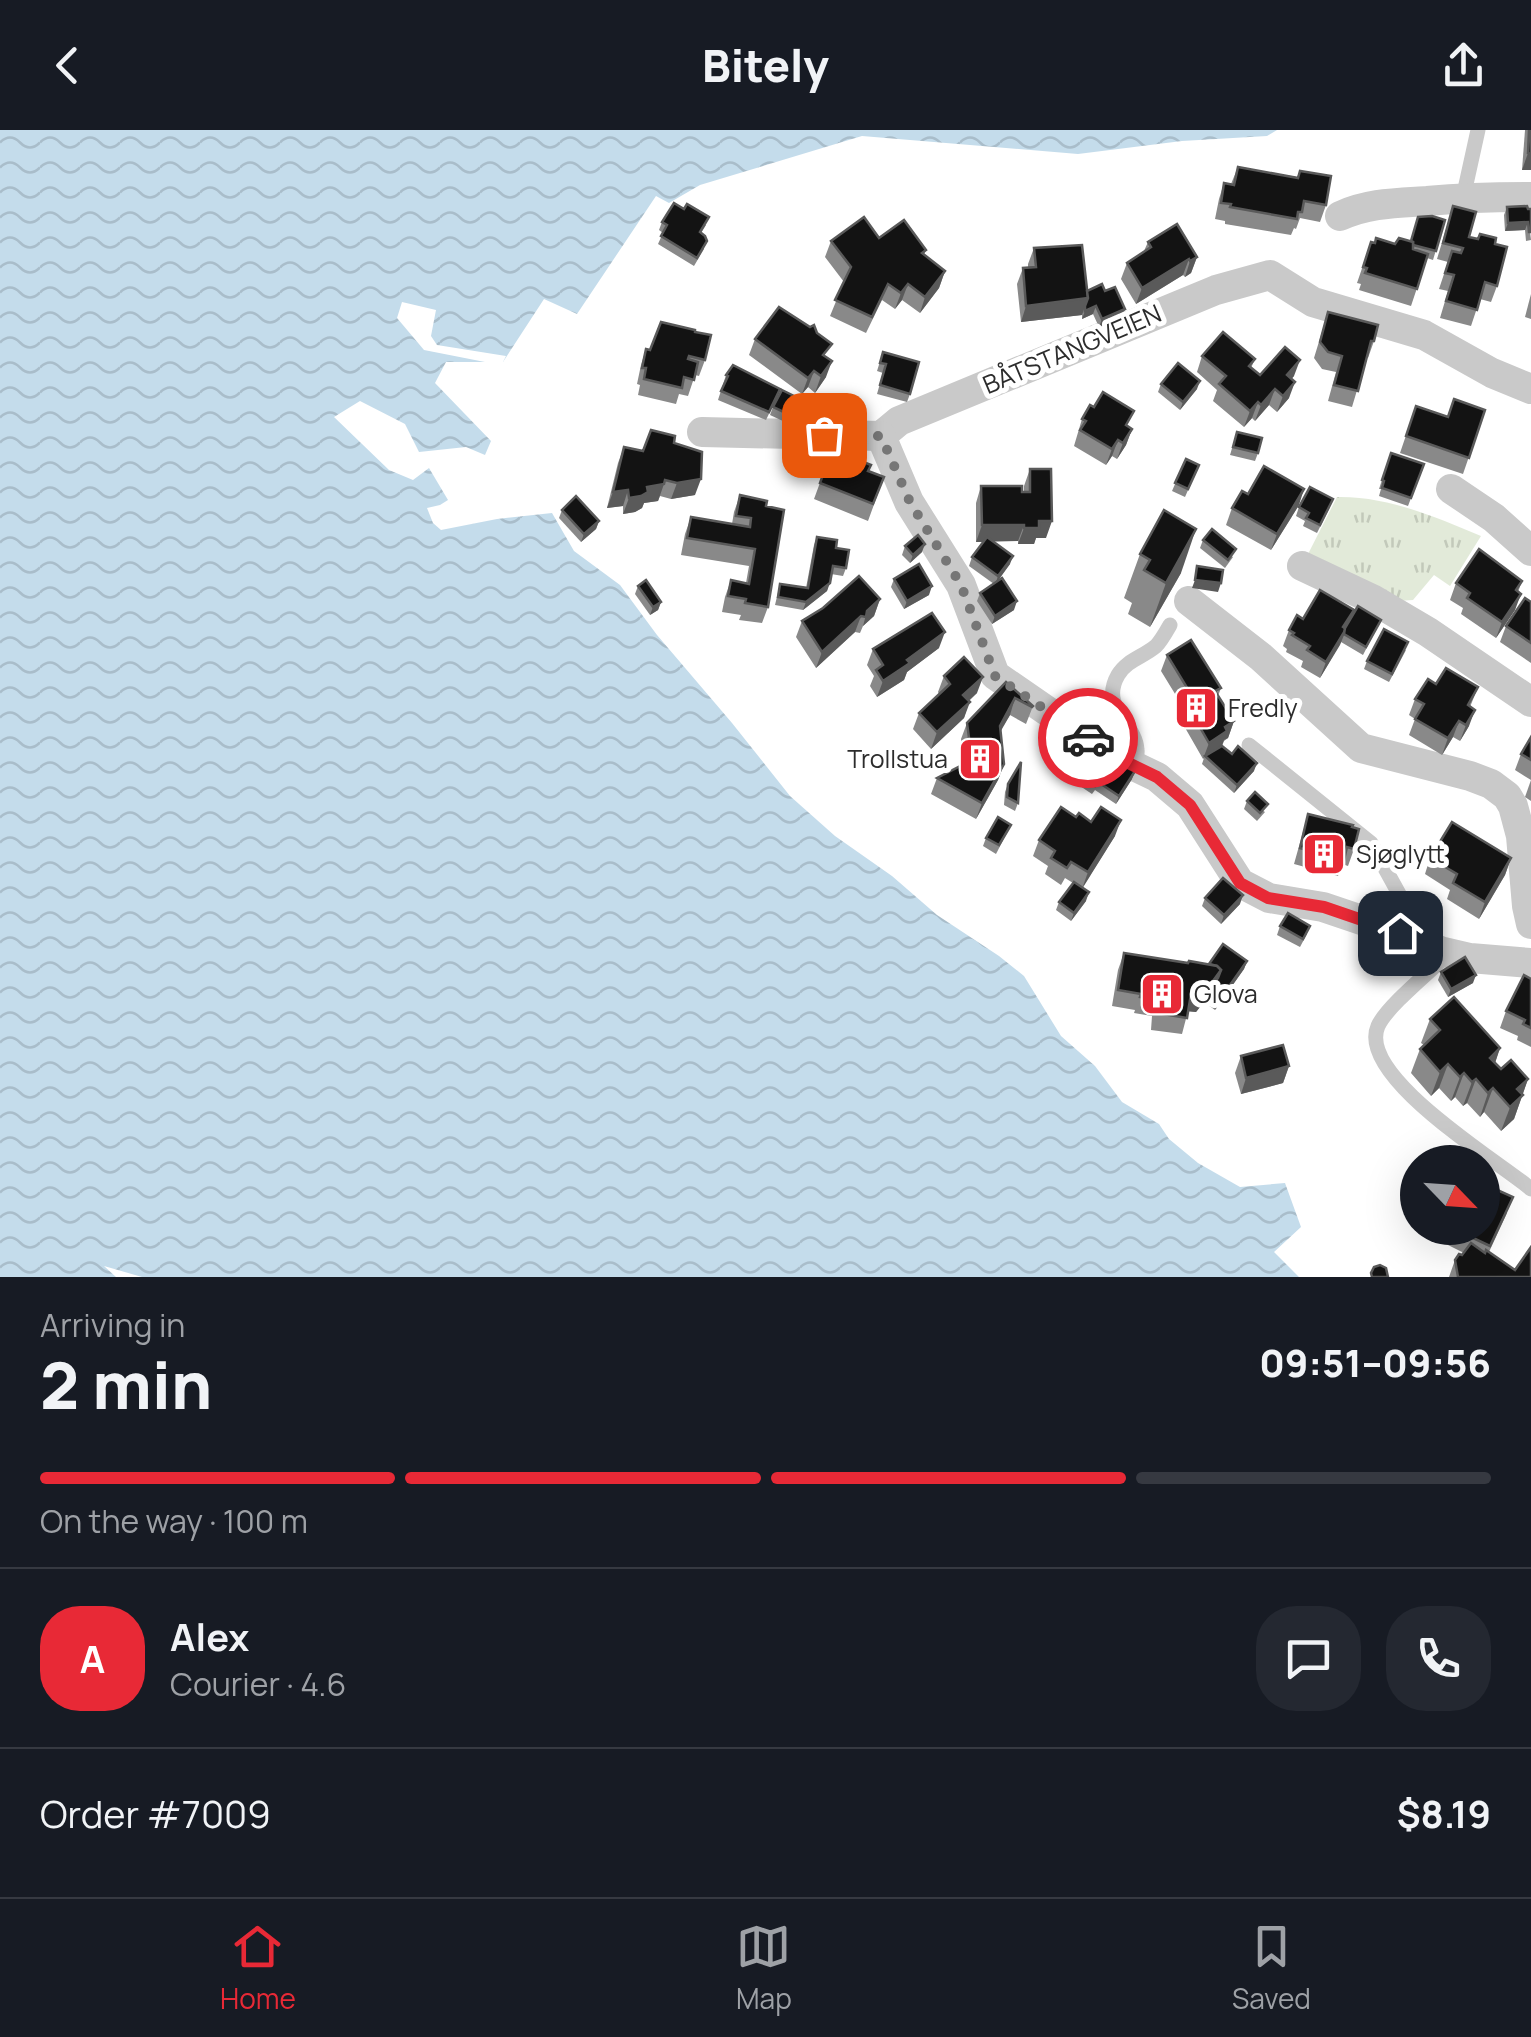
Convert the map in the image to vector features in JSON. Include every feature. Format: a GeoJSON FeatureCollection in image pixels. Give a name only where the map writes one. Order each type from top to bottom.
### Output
{"type":"FeatureCollection","features":[{"type":"Feature","properties":{"kind":"street"},"geometry":{"type":"LineString","coordinates":[[1340,216],[1369,206],[1531,197]]}},
{"type":"Feature","properties":{"kind":"street","name":"BÅTSTANGVEIEN"},"geometry":{"type":"LineString","coordinates":[[881,436],[898,421],[1137,321],[1216,290],[1270,275],[1313,302],[1424,335],[1492,373],[1531,389]]}},
{"type":"Feature","properties":{"kind":"street"},"geometry":{"type":"LineString","coordinates":[[702,432],[881,436],[910,502],[961,585],[995,676],[1112,755],[1157,777],[1190,805],[1240,883],[1268,898],[1324,907],[1449,953],[1531,963]]}},
{"type":"Feature","properties":{"kind":"street"},"geometry":{"type":"LineString","coordinates":[[1451,489],[1494,518],[1531,551]]}},
{"type":"Feature","properties":{"kind":"street"},"geometry":{"type":"LineString","coordinates":[[1302,566],[1428,632],[1531,702]]}},
{"type":"Feature","properties":{"kind":"street"},"geometry":{"type":"LineString","coordinates":[[1190,601],[1261,657],[1361,748],[1470,776],[1507,796],[1521,836],[1531,924]]}},
{"type":"Feature","properties":{"kind":"lane"},"geometry":{"type":"LineString","coordinates":[[1464,198],[1478,130]]}},
{"type":"Feature","properties":{"kind":"lane"},"geometry":{"type":"LineString","coordinates":[[1134,766],[1138,750],[1116,710],[1114,684],[1120,670],[1157,645],[1170,626]]}},
{"type":"Feature","properties":{"kind":"lane"},"geometry":{"type":"LineString","coordinates":[[1249,745],[1372,842],[1403,901],[1400,933]]}},
{"type":"Feature","properties":{"kind":"lane"},"geometry":{"type":"LineString","coordinates":[[1449,953],[1382,1020],[1375,1038],[1378,1052],[1405,1088],[1443,1125],[1531,1189]]}},
{"type":"Feature","properties":{"kind":"green space"},"geometry":{"type":"Polygon","coordinates":[[[1337,497],[1393,504],[1481,536],[1450,586],[1434,575],[1413,600],[1397,601],[1306,558],[1337,497]]]}},
{"type":"Feature","properties":{"kind":"water"},"geometry":{"type":"Polygon","coordinates":[[[0,130],[1277,130],[1267,136],[1182,141],[1078,154],[862,136],[700,185],[669,203],[656,196],[577,314],[544,299],[503,362],[446,362],[435,383],[491,441],[485,455],[466,447],[419,452],[405,424],[360,401],[334,417],[389,470],[413,480],[429,468],[448,500],[427,508],[441,530],[552,513],[574,551],[620,585],[790,796],[937,915],[1024,976],[1061,1036],[1095,1066],[1122,1102],[1159,1124],[1169,1139],[1198,1163],[1240,1187],[1285,1183],[1301,1227],[1274,1252],[1299,1277],[142,1277],[104,1266],[116,1277],[0,1277],[0,130]]]}},
{"type":"Feature","properties":{"kind":"pier"},"geometry":{"type":"Polygon","coordinates":[[[402,302],[436,310],[431,336],[437,345],[506,356],[503,362],[424,350],[397,318],[402,302]]]}},
{"type":"Feature","properties":{"kind":"building"},"geometry":{"type":"Polygon","coordinates":[[[1238,167],[1298,178],[1300,171],[1331,176],[1326,205],[1304,201],[1297,219],[1230,207],[1231,204],[1221,203],[1224,183],[1234,185],[1238,167]]]}},
{"type":"Feature","properties":{"kind":"building"},"geometry":{"type":"Polygon","coordinates":[[[674,203],[684,209],[687,204],[709,217],[700,232],[707,241],[697,258],[661,236],[667,225],[662,222],[674,203]]]}},
{"type":"Feature","properties":{"kind":"building"},"geometry":{"type":"Polygon","coordinates":[[[1453,206],[1476,212],[1469,237],[1478,239],[1480,234],[1496,238],[1495,244],[1507,247],[1497,286],[1485,282],[1477,310],[1446,301],[1454,275],[1445,273],[1452,251],[1461,253],[1463,248],[1443,243],[1453,206]]]}},
{"type":"Feature","properties":{"kind":"building"},"geometry":{"type":"Polygon","coordinates":[[[1507,207],[1531,209],[1531,232],[1528,222],[1508,223],[1507,207]]]}},
{"type":"Feature","properties":{"kind":"building"},"geometry":{"type":"Polygon","coordinates":[[[864,217],[879,238],[904,220],[926,250],[922,253],[945,271],[925,297],[908,284],[901,293],[888,284],[872,317],[835,300],[851,267],[831,241],[864,217]]]}},
{"type":"Feature","properties":{"kind":"building"},"geometry":{"type":"Polygon","coordinates":[[[1418,217],[1445,220],[1436,251],[1411,241],[1418,217]]]}},
{"type":"Feature","properties":{"kind":"building"},"geometry":{"type":"Polygon","coordinates":[[[1177,224],[1197,257],[1142,288],[1127,263],[1151,247],[1148,242],[1177,224]]]}},
{"type":"Feature","properties":{"kind":"building"},"geometry":{"type":"Polygon","coordinates":[[[1376,238],[1395,244],[1399,238],[1413,242],[1413,249],[1428,254],[1417,289],[1365,273],[1367,268],[1363,267],[1376,238]]]}},
{"type":"Feature","properties":{"kind":"building"},"geometry":{"type":"Polygon","coordinates":[[[1082,245],[1088,298],[1026,306],[1023,268],[1036,267],[1034,248],[1082,245]]]}},
{"type":"Feature","properties":{"kind":"building"},"geometry":{"type":"Polygon","coordinates":[[[1102,284],[1105,291],[1115,287],[1125,309],[1102,319],[1096,306],[1085,311],[1085,306],[1087,291],[1102,284]]]}},
{"type":"Feature","properties":{"kind":"building"},"geometry":{"type":"Polygon","coordinates":[[[779,307],[810,327],[814,325],[817,333],[832,344],[823,355],[832,361],[821,376],[814,371],[808,378],[755,339],[779,307]]]}},
{"type":"Feature","properties":{"kind":"building"},"geometry":{"type":"Polygon","coordinates":[[[1328,312],[1378,325],[1358,391],[1334,385],[1342,356],[1328,352],[1320,342],[1328,312]]]}},
{"type":"Feature","properties":{"kind":"building"},"geometry":{"type":"Polygon","coordinates":[[[661,322],[711,335],[705,360],[689,356],[688,359],[698,362],[694,380],[684,377],[682,388],[644,379],[646,349],[650,350],[661,322]]]}},
{"type":"Feature","properties":{"kind":"building"},"geometry":{"type":"Polygon","coordinates":[[[1223,332],[1255,359],[1249,366],[1260,375],[1285,347],[1300,360],[1287,375],[1295,382],[1283,396],[1275,389],[1250,411],[1219,384],[1226,376],[1202,356],[1223,332]]]}},
{"type":"Feature","properties":{"kind":"building"},"geometry":{"type":"Polygon","coordinates":[[[883,352],[919,362],[910,394],[880,385],[886,364],[880,363],[883,352]]]}},
{"type":"Feature","properties":{"kind":"building"},"geometry":{"type":"Polygon","coordinates":[[[1178,363],[1200,381],[1183,402],[1161,384],[1178,363]]]}},
{"type":"Feature","properties":{"kind":"building"},"geometry":{"type":"Polygon","coordinates":[[[733,365],[780,389],[769,412],[721,391],[733,365]]]}},
{"type":"Feature","properties":{"kind":"building"},"geometry":{"type":"Polygon","coordinates":[[[782,390],[796,397],[788,414],[773,407],[782,390]]]}},
{"type":"Feature","properties":{"kind":"building"},"geometry":{"type":"Polygon","coordinates":[[[1103,392],[1134,411],[1126,425],[1132,429],[1123,443],[1118,440],[1112,449],[1080,430],[1090,405],[1094,407],[1103,392]]]}},
{"type":"Feature","properties":{"kind":"building"},"geometry":{"type":"Polygon","coordinates":[[[1454,399],[1485,410],[1469,458],[1406,436],[1416,406],[1448,417],[1454,399]]]}},
{"type":"Feature","properties":{"kind":"building"},"geometry":{"type":"Polygon","coordinates":[[[651,430],[675,436],[674,443],[702,452],[701,479],[677,483],[665,480],[664,484],[647,487],[648,492],[641,496],[629,498],[628,490],[613,492],[624,447],[643,451],[651,430]]]}},
{"type":"Feature","properties":{"kind":"building"},"geometry":{"type":"Polygon","coordinates":[[[1237,432],[1262,438],[1258,453],[1233,447],[1237,432]]]}},
{"type":"Feature","properties":{"kind":"building"},"geometry":{"type":"Polygon","coordinates":[[[842,447],[860,454],[858,460],[871,465],[868,471],[884,477],[873,504],[820,483],[832,450],[840,453],[842,447]]]}},
{"type":"Feature","properties":{"kind":"building"},"geometry":{"type":"Polygon","coordinates":[[[1391,453],[1424,464],[1411,498],[1382,488],[1391,453]]]}},
{"type":"Feature","properties":{"kind":"building"},"geometry":{"type":"Polygon","coordinates":[[[1186,459],[1199,465],[1188,489],[1175,483],[1186,459]]]}},
{"type":"Feature","properties":{"kind":"building"},"geometry":{"type":"Polygon","coordinates":[[[1264,466],[1304,489],[1277,534],[1232,508],[1242,491],[1248,494],[1264,466]]]}},
{"type":"Feature","properties":{"kind":"building"},"geometry":{"type":"Polygon","coordinates":[[[1030,469],[1051,469],[1052,521],[1039,521],[1039,528],[982,525],[981,486],[1022,486],[1022,492],[1030,492],[1030,469]]]}},
{"type":"Feature","properties":{"kind":"building"},"geometry":{"type":"Polygon","coordinates":[[[1310,487],[1333,499],[1320,525],[1306,518],[1309,513],[1299,507],[1310,487]]]}},
{"type":"Feature","properties":{"kind":"building"},"geometry":{"type":"Polygon","coordinates":[[[740,495],[767,501],[766,506],[784,510],[768,607],[728,596],[731,580],[749,584],[755,549],[687,538],[691,517],[750,527],[751,518],[736,516],[740,495]]]}},
{"type":"Feature","properties":{"kind":"building"},"geometry":{"type":"Polygon","coordinates":[[[576,496],[599,521],[584,534],[562,510],[576,496]]]}},
{"type":"Feature","properties":{"kind":"building"},"geometry":{"type":"Polygon","coordinates":[[[1164,510],[1196,529],[1166,583],[1144,570],[1150,560],[1140,554],[1164,510]]]}},
{"type":"Feature","properties":{"kind":"building"},"geometry":{"type":"Polygon","coordinates":[[[1212,529],[1236,549],[1228,560],[1203,540],[1212,529]]]}},
{"type":"Feature","properties":{"kind":"building"},"geometry":{"type":"Polygon","coordinates":[[[918,535],[925,544],[913,555],[905,546],[918,535]]]}},
{"type":"Feature","properties":{"kind":"building"},"geometry":{"type":"Polygon","coordinates":[[[817,537],[837,540],[836,548],[849,550],[846,568],[833,566],[830,583],[806,602],[778,597],[780,584],[808,588],[817,537]]]}},
{"type":"Feature","properties":{"kind":"building"},"geometry":{"type":"Polygon","coordinates":[[[987,537],[1013,556],[998,576],[972,557],[987,537]]]}},
{"type":"Feature","properties":{"kind":"building"},"geometry":{"type":"Polygon","coordinates":[[[1479,549],[1522,581],[1516,590],[1521,594],[1502,622],[1467,598],[1470,593],[1456,583],[1479,549]]]}},
{"type":"Feature","properties":{"kind":"building"},"geometry":{"type":"Polygon","coordinates":[[[919,564],[932,586],[907,601],[894,579],[919,564]]]}},
{"type":"Feature","properties":{"kind":"building"},"geometry":{"type":"Polygon","coordinates":[[[1197,566],[1223,570],[1221,583],[1195,580],[1197,566]]]}},
{"type":"Feature","properties":{"kind":"building"},"geometry":{"type":"Polygon","coordinates":[[[859,576],[880,599],[866,617],[861,616],[822,652],[802,621],[859,576]]]}},
{"type":"Feature","properties":{"kind":"building"},"geometry":{"type":"Polygon","coordinates":[[[1002,578],[1017,601],[995,616],[980,593],[1002,578]]]}},
{"type":"Feature","properties":{"kind":"building"},"geometry":{"type":"Polygon","coordinates":[[[646,580],[661,602],[653,607],[638,586],[646,580]]]}},
{"type":"Feature","properties":{"kind":"building"},"geometry":{"type":"Polygon","coordinates":[[[1320,590],[1354,610],[1326,662],[1307,650],[1310,646],[1289,630],[1297,615],[1303,619],[1320,590]]]}},
{"type":"Feature","properties":{"kind":"building"},"geometry":{"type":"Polygon","coordinates":[[[1525,598],[1531,602],[1531,643],[1506,626],[1525,598]]]}},
{"type":"Feature","properties":{"kind":"building"},"geometry":{"type":"Polygon","coordinates":[[[1358,606],[1381,620],[1366,647],[1344,634],[1358,606]]]}},
{"type":"Feature","properties":{"kind":"building"},"geometry":{"type":"Polygon","coordinates":[[[932,613],[945,632],[883,681],[876,670],[883,665],[873,649],[932,613]]]}},
{"type":"Feature","properties":{"kind":"building"},"geometry":{"type":"Polygon","coordinates":[[[1384,629],[1408,642],[1392,674],[1367,661],[1384,629]]]}},
{"type":"Feature","properties":{"kind":"building"},"geometry":{"type":"Polygon","coordinates":[[[1191,640],[1221,688],[1215,691],[1234,721],[1209,743],[1182,696],[1189,691],[1167,655],[1191,640]]]}},
{"type":"Feature","properties":{"kind":"building"},"geometry":{"type":"Polygon","coordinates":[[[964,657],[983,677],[963,695],[970,702],[937,732],[919,713],[950,684],[944,676],[964,657]]]}},
{"type":"Feature","properties":{"kind":"building"},"geometry":{"type":"Polygon","coordinates":[[[1446,668],[1478,687],[1468,705],[1475,710],[1466,725],[1459,721],[1448,738],[1415,719],[1424,704],[1415,699],[1428,679],[1436,684],[1446,668]]]}},
{"type":"Feature","properties":{"kind":"building","name":"Trollstua"},"geometry":{"type":"Polygon","coordinates":[[[1006,682],[1033,706],[1015,698],[1000,726],[1004,764],[982,803],[937,778],[972,760],[967,723],[1006,682]]]}},
{"type":"Feature","properties":{"kind":"building"},"geometry":{"type":"Polygon","coordinates":[[[1531,737],[1531,760],[1521,754],[1531,737]]]}},
{"type":"Feature","properties":{"kind":"building"},"geometry":{"type":"Polygon","coordinates":[[[1222,746],[1232,754],[1238,746],[1257,763],[1237,785],[1205,756],[1222,746]]]}},
{"type":"Feature","properties":{"kind":"building"},"geometry":{"type":"Polygon","coordinates":[[[1099,747],[1135,771],[1119,796],[1080,776],[1099,747]]]}},
{"type":"Feature","properties":{"kind":"building"},"geometry":{"type":"Polygon","coordinates":[[[1021,762],[1018,803],[1007,797],[1008,784],[1021,762]]]}},
{"type":"Feature","properties":{"kind":"building"},"geometry":{"type":"Polygon","coordinates":[[[1255,792],[1268,804],[1260,813],[1247,801],[1255,792]]]}},
{"type":"Feature","properties":{"kind":"building"},"geometry":{"type":"Polygon","coordinates":[[[1061,807],[1091,822],[1101,807],[1121,820],[1088,872],[1071,862],[1067,868],[1051,858],[1055,851],[1039,840],[1061,807]]]}},
{"type":"Feature","properties":{"kind":"building"},"geometry":{"type":"Polygon","coordinates":[[[1308,814],[1359,829],[1354,849],[1347,847],[1344,860],[1300,848],[1308,814]]]}},
{"type":"Feature","properties":{"kind":"building"},"geometry":{"type":"Polygon","coordinates":[[[998,817],[1011,825],[999,845],[986,838],[998,817]]]}},
{"type":"Feature","properties":{"kind":"building"},"geometry":{"type":"Polygon","coordinates":[[[1452,822],[1511,858],[1485,902],[1453,883],[1457,874],[1430,858],[1452,822]]]}},
{"type":"Feature","properties":{"kind":"building"},"geometry":{"type":"Polygon","coordinates":[[[1223,878],[1243,895],[1224,915],[1205,898],[1223,878]]]}},
{"type":"Feature","properties":{"kind":"building"},"geometry":{"type":"Polygon","coordinates":[[[1074,882],[1089,892],[1074,913],[1059,902],[1074,882]]]}},
{"type":"Feature","properties":{"kind":"building"},"geometry":{"type":"Polygon","coordinates":[[[1288,913],[1310,926],[1303,939],[1280,926],[1288,913]]]}},
{"type":"Feature","properties":{"kind":"building"},"geometry":{"type":"Polygon","coordinates":[[[1223,944],[1247,961],[1218,1002],[1206,994],[1221,970],[1209,964],[1223,944]]]}},
{"type":"Feature","properties":{"kind":"building"},"geometry":{"type":"Polygon","coordinates":[[[1124,953],[1189,961],[1221,970],[1202,996],[1191,994],[1187,1018],[1157,1013],[1158,1000],[1118,990],[1124,953]]]}},
{"type":"Feature","properties":{"kind":"building"},"geometry":{"type":"Polygon","coordinates":[[[1465,957],[1476,975],[1451,989],[1441,972],[1465,957]]]}},
{"type":"Feature","properties":{"kind":"building"},"geometry":{"type":"Polygon","coordinates":[[[1524,975],[1531,979],[1531,1028],[1523,1024],[1525,1020],[1506,1011],[1524,975]]]}},
{"type":"Feature","properties":{"kind":"building"},"geometry":{"type":"Polygon","coordinates":[[[1454,997],[1500,1048],[1490,1058],[1501,1069],[1511,1060],[1528,1079],[1517,1089],[1523,1095],[1510,1107],[1493,1088],[1488,1093],[1476,1079],[1472,1082],[1464,1073],[1460,1077],[1448,1064],[1440,1072],[1420,1049],[1440,1030],[1430,1019],[1454,997]]]}},
{"type":"Feature","properties":{"kind":"building"},"geometry":{"type":"Polygon","coordinates":[[[1283,1045],[1289,1066],[1246,1078],[1241,1056],[1283,1045]]]}},
{"type":"Feature","properties":{"kind":"building"},"geometry":{"type":"Polygon","coordinates":[[[1500,1191],[1513,1197],[1500,1225],[1500,1191]]]}},
{"type":"Feature","properties":{"kind":"building"},"geometry":{"type":"Polygon","coordinates":[[[1474,1245],[1515,1270],[1531,1247],[1531,1277],[1458,1277],[1455,1260],[1474,1245]]]}},
{"type":"Feature","properties":{"kind":"building"},"geometry":{"type":"Polygon","coordinates":[[[1374,1267],[1386,1268],[1388,1277],[1372,1277],[1374,1267]]]}},
{"type":"Feature","properties":{"kind":"way so far"},"geometry":{"type":"LineString","coordinates":[[824,435],[881,436],[910,502],[961,585],[995,676],[1088,738]]}},
{"type":"Feature","properties":{"kind":"place","name":"Fredly"},"geometry":{"type":"Point","coordinates":[1196,708]}},
{"type":"Feature","properties":{"kind":"place","name":"Trollstua"},"geometry":{"type":"Point","coordinates":[980,759]}},
{"type":"Feature","properties":{"kind":"place","name":"Sjøglytt"},"geometry":{"type":"Point","coordinates":[1324,854]}},
{"type":"Feature","properties":{"kind":"place","name":"Glova"},"geometry":{"type":"Point","coordinates":[1162,994]}},
{"type":"Feature","properties":{"kind":"route"},"geometry":{"type":"LineString","coordinates":[[1088,738],[1157,777],[1190,805],[1240,883],[1268,898],[1324,907],[1400,933]]}}]}
